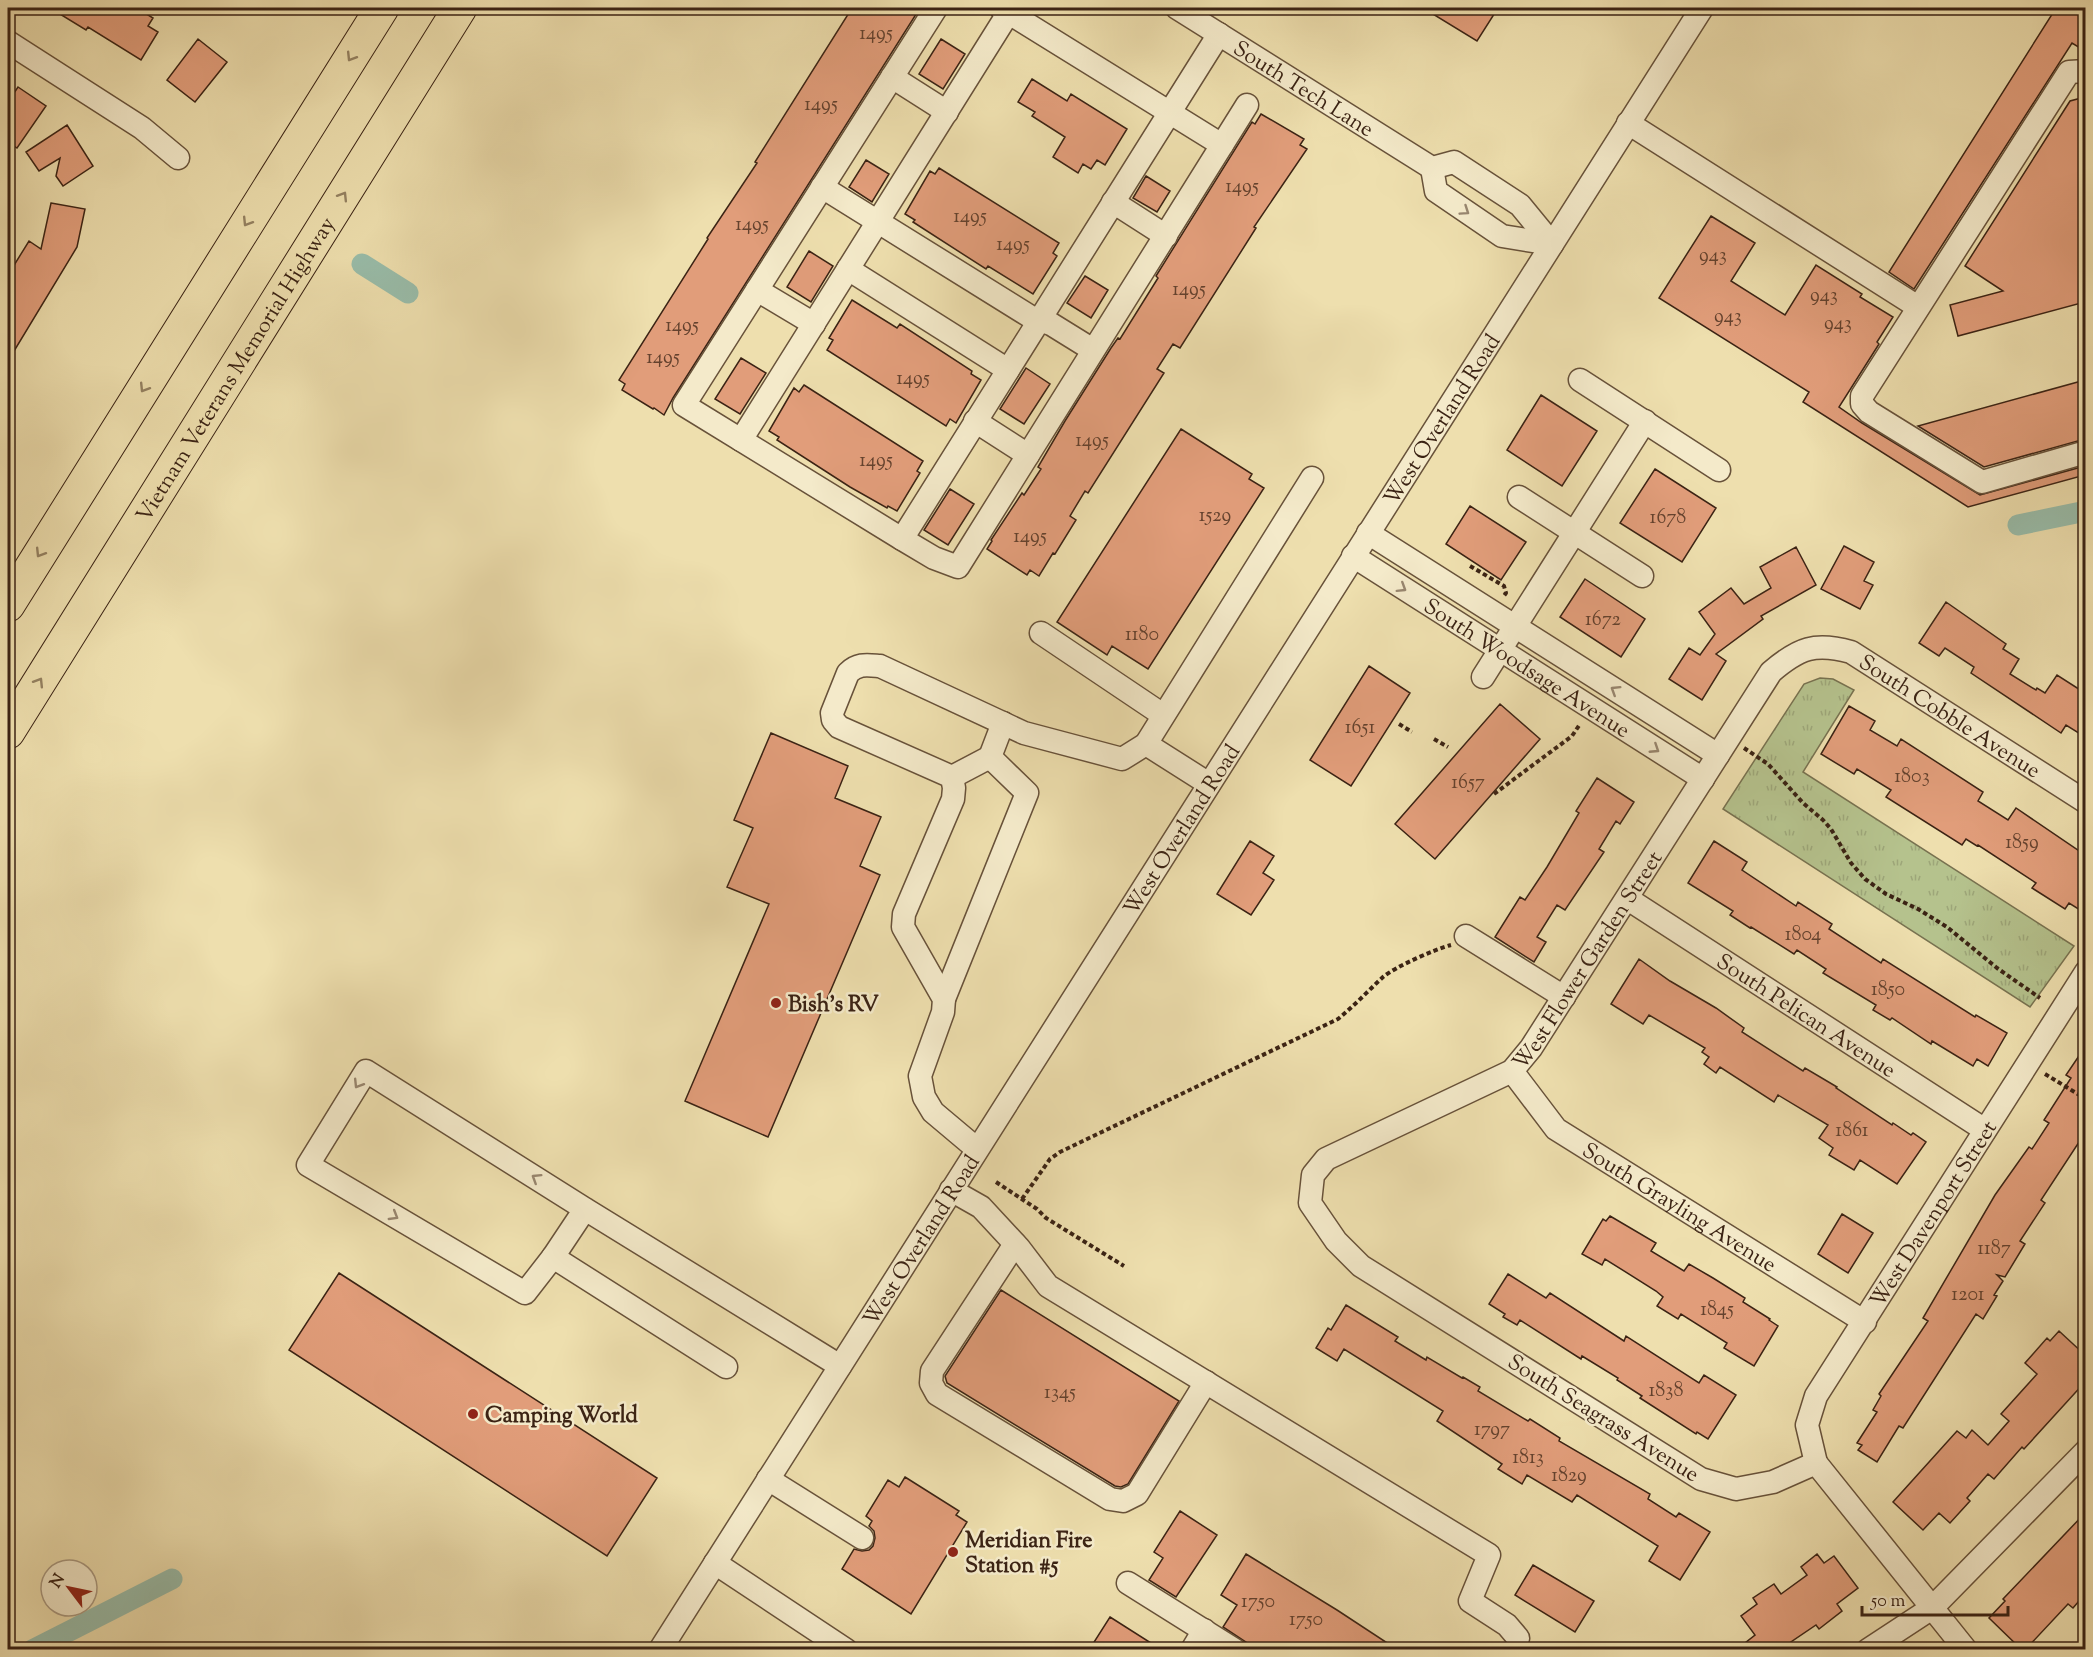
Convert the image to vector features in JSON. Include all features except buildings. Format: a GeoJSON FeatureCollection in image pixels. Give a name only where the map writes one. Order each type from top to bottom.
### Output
{"type":"FeatureCollection","features":[{"type":"Feature","properties":{"kind":"highway"},"geometry":{"type":"LineString","coordinates":[[8,605],[382,8]]}},
{"type":"Feature","properties":{"kind":"highway","name":"Vietnam Veterans Memorial Highway"},"geometry":{"type":"LineString","coordinates":[[8,732],[460,8]]}},
{"type":"Feature","properties":{"kind":"street"},"geometry":{"type":"LineString","coordinates":[[936,8],[684,405],[934,558],[958,567],[1247,105]]}},
{"type":"Feature","properties":{"kind":"street","name":"South Tech Lane"},"geometry":{"type":"LineString","coordinates":[[1177,8],[1432,168]]}},
{"type":"Feature","properties":{"kind":"street","name":"West Overland Road"},"geometry":{"type":"LineString","coordinates":[[660,1650],[1702,8]]}},
{"type":"Feature","properties":{"kind":"street"},"geometry":{"type":"LineString","coordinates":[[741,440],[947,112],[1005,10],[1222,145]]}},
{"type":"Feature","properties":{"kind":"street"},"geometry":{"type":"LineString","coordinates":[[902,539],[1219,34]]}},
{"type":"Feature","properties":{"kind":"street"},"geometry":{"type":"LineString","coordinates":[[8,42],[142,128],[178,158]]}},
{"type":"Feature","properties":{"kind":"street"},"geometry":{"type":"LineString","coordinates":[[2085,71],[2069,72],[1862,396],[1862,404],[1869,412],[1982,482],[2085,452]]}},
{"type":"Feature","properties":{"kind":"street"},"geometry":{"type":"LineString","coordinates":[[891,77],[947,112]]}},
{"type":"Feature","properties":{"kind":"street"},"geometry":{"type":"LineString","coordinates":[[1628,123],[1918,307]]}},
{"type":"Feature","properties":{"kind":"street"},"geometry":{"type":"LineString","coordinates":[[1454,162],[1520,205],[1552,243],[1502,236],[1436,191],[1432,168],[1454,162]]}},
{"type":"Feature","properties":{"kind":"street"},"geometry":{"type":"LineString","coordinates":[[822,187],[1031,317],[1051,324],[1094,350]]}},
{"type":"Feature","properties":{"kind":"street"},"geometry":{"type":"LineString","coordinates":[[1113,202],[1166,236]]}},
{"type":"Feature","properties":{"kind":"street"},"geometry":{"type":"LineString","coordinates":[[848,269],[1008,370]]}},
{"type":"Feature","properties":{"kind":"street"},"geometry":{"type":"LineString","coordinates":[[757,290],[814,324]]}},
{"type":"Feature","properties":{"kind":"street"},"geometry":{"type":"LineString","coordinates":[[1580,380],[1719,470]]}},
{"type":"Feature","properties":{"kind":"street"},"geometry":{"type":"LineString","coordinates":[[975,421],[1028,455]]}},
{"type":"Feature","properties":{"kind":"street"},"geometry":{"type":"LineString","coordinates":[[1483,677],[1645,421]]}},
{"type":"Feature","properties":{"kind":"street"},"geometry":{"type":"LineString","coordinates":[[952,777],[839,727],[833,720],[832,713],[848,673],[862,664],[880,666],[1024,733],[1122,759],[1146,744],[1312,478]]}},
{"type":"Feature","properties":{"kind":"street"},"geometry":{"type":"LineString","coordinates":[[1519,497],[1642,576]]}},
{"type":"Feature","properties":{"kind":"street","name":"South Woodsage Avenue"},"geometry":{"type":"LineString","coordinates":[[1368,533],[1718,755]]}},
{"type":"Feature","properties":{"kind":"street","name":"South Woodsage Avenue"},"geometry":{"type":"LineString","coordinates":[[1353,556],[1703,779]]}},
{"type":"Feature","properties":{"kind":"street"},"geometry":{"type":"LineString","coordinates":[[1041,633],[1163,715]]}},
{"type":"Feature","properties":{"kind":"street","name":"South Cobble Avenue"},"geometry":{"type":"LineString","coordinates":[[1810,648],[1830,647],[1851,652],[2085,802]]}},
{"type":"Feature","properties":{"kind":"street","name":"West Flower Garden Street"},"geometry":{"type":"LineString","coordinates":[[1310,1203],[1313,1175],[1326,1159],[1512,1071],[1531,1048],[1628,899],[1771,672],[1790,657],[1810,648]]}},
{"type":"Feature","properties":{"kind":"street"},"geometry":{"type":"LineString","coordinates":[[952,777],[990,757],[1003,723]]}},
{"type":"Feature","properties":{"kind":"street"},"geometry":{"type":"LineString","coordinates":[[1146,744],[1209,784]]}},
{"type":"Feature","properties":{"kind":"street"},"geometry":{"type":"LineString","coordinates":[[977,1149],[933,1112],[924,1097],[920,1076],[943,1012],[944,999],[1027,794],[990,757]]}},
{"type":"Feature","properties":{"kind":"street"},"geometry":{"type":"LineString","coordinates":[[944,999],[903,927],[904,914],[952,800],[954,788],[952,777]]}},
{"type":"Feature","properties":{"kind":"street","name":"South Pelican Avenue"},"geometry":{"type":"LineString","coordinates":[[1628,899],[1985,1130]]}},
{"type":"Feature","properties":{"kind":"street"},"geometry":{"type":"LineString","coordinates":[[1467,936],[1564,997]]}},
{"type":"Feature","properties":{"kind":"street","name":"West Davenport Street"},"geometry":{"type":"LineString","coordinates":[[1816,1463],[1807,1425],[1816,1396],[2085,972]]}},
{"type":"Feature","properties":{"kind":"street"},"geometry":{"type":"LineString","coordinates":[[585,1209],[553,1257],[525,1293],[308,1165],[366,1071],[840,1366]]}},
{"type":"Feature","properties":{"kind":"street","name":"South Grayling Avenue"},"geometry":{"type":"LineString","coordinates":[[1512,1071],[1556,1129],[1865,1322]]}},
{"type":"Feature","properties":{"kind":"street"},"geometry":{"type":"LineString","coordinates":[[951,1190],[981,1208],[1015,1244],[1048,1286],[1489,1555],[1470,1601],[1507,1624],[1518,1638]]}},
{"type":"Feature","properties":{"kind":"street","name":"South Seagrass Avenue"},"geometry":{"type":"LineString","coordinates":[[1310,1203],[1336,1241],[1361,1266],[1701,1479],[1736,1489],[1773,1482],[1816,1463]]}},
{"type":"Feature","properties":{"kind":"street"},"geometry":{"type":"LineString","coordinates":[[1015,1244],[932,1371],[931,1383],[937,1394],[1110,1499],[1123,1501],[1137,1494],[1206,1382]]}},
{"type":"Feature","properties":{"kind":"street"},"geometry":{"type":"LineString","coordinates":[[553,1257],[726,1367]]}},
{"type":"Feature","properties":{"kind":"street"},"geometry":{"type":"LineString","coordinates":[[1868,1650],[1932,1608],[2085,1451]]}},
{"type":"Feature","properties":{"kind":"street"},"geometry":{"type":"LineString","coordinates":[[1816,1463],[1966,1650]]}},
{"type":"Feature","properties":{"kind":"street"},"geometry":{"type":"LineString","coordinates":[[768,1479],[862,1538]]}},
{"type":"Feature","properties":{"kind":"street"},"geometry":{"type":"LineString","coordinates":[[715,1563],[846,1650]]}},
{"type":"Feature","properties":{"kind":"street"},"geometry":{"type":"LineString","coordinates":[[1128,1583],[1235,1650]]}},
{"type":"Feature","properties":{"kind":"street"},"geometry":{"type":"LineString","coordinates":[[1192,1650],[1204,1630]]}},
{"type":"Feature","properties":{"kind":"path"},"geometry":{"type":"LineString","coordinates":[[1470,566],[1503,586],[1506,593],[1503,598]]}},
{"type":"Feature","properties":{"kind":"path"},"geometry":{"type":"LineString","coordinates":[[1494,794],[1572,736],[1581,723]]}},
{"type":"Feature","properties":{"kind":"path"},"geometry":{"type":"LineString","coordinates":[[1399,724],[1413,732]]}},
{"type":"Feature","properties":{"kind":"path"},"geometry":{"type":"LineString","coordinates":[[1434,739],[1448,747]]}},
{"type":"Feature","properties":{"kind":"path"},"geometry":{"type":"LineString","coordinates":[[1743,747],[1768,764],[1803,803],[1823,820],[1832,830],[1851,863],[1865,879],[1886,894],[1918,909],[1947,927],[1997,968],[2040,998]]}},
{"type":"Feature","properties":{"kind":"path"},"geometry":{"type":"LineString","coordinates":[[1022,1199],[1055,1155],[1338,1019],[1365,997],[1384,976],[1396,968],[1461,941],[1467,936]]}},
{"type":"Feature","properties":{"kind":"path"},"geometry":{"type":"LineString","coordinates":[[2041,1072],[2085,1099]]}},
{"type":"Feature","properties":{"kind":"path"},"geometry":{"type":"LineString","coordinates":[[996,1182],[1037,1209],[1046,1218],[1124,1266]]}},
{"type":"Feature","properties":{"kind":"green space"},"geometry":{"type":"Polygon","coordinates":[[[1820,678],[1833,679],[1854,690],[1803,772],[2074,946],[2030,1007],[1723,809],[1804,684],[1820,678]]]}},
{"type":"Feature","properties":{"kind":"waterway"},"geometry":{"type":"LineString","coordinates":[[362,264],[408,293]]}},
{"type":"Feature","properties":{"kind":"waterway"},"geometry":{"type":"LineString","coordinates":[[2018,525],[2086,511]]}},
{"type":"Feature","properties":{"kind":"waterway"},"geometry":{"type":"LineString","coordinates":[[32,1650],[172,1579]]}},
{"type":"Feature","properties":{"kind":"place","name":"Bish's RV"},"geometry":{"type":"Point","coordinates":[776,1003]}},
{"type":"Feature","properties":{"kind":"place","name":"Camping World"},"geometry":{"type":"Point","coordinates":[473,1414]}},
{"type":"Feature","properties":{"kind":"place","name":"Meridian Fire Station #5"},"geometry":{"type":"Point","coordinates":[953,1552]}}]}
